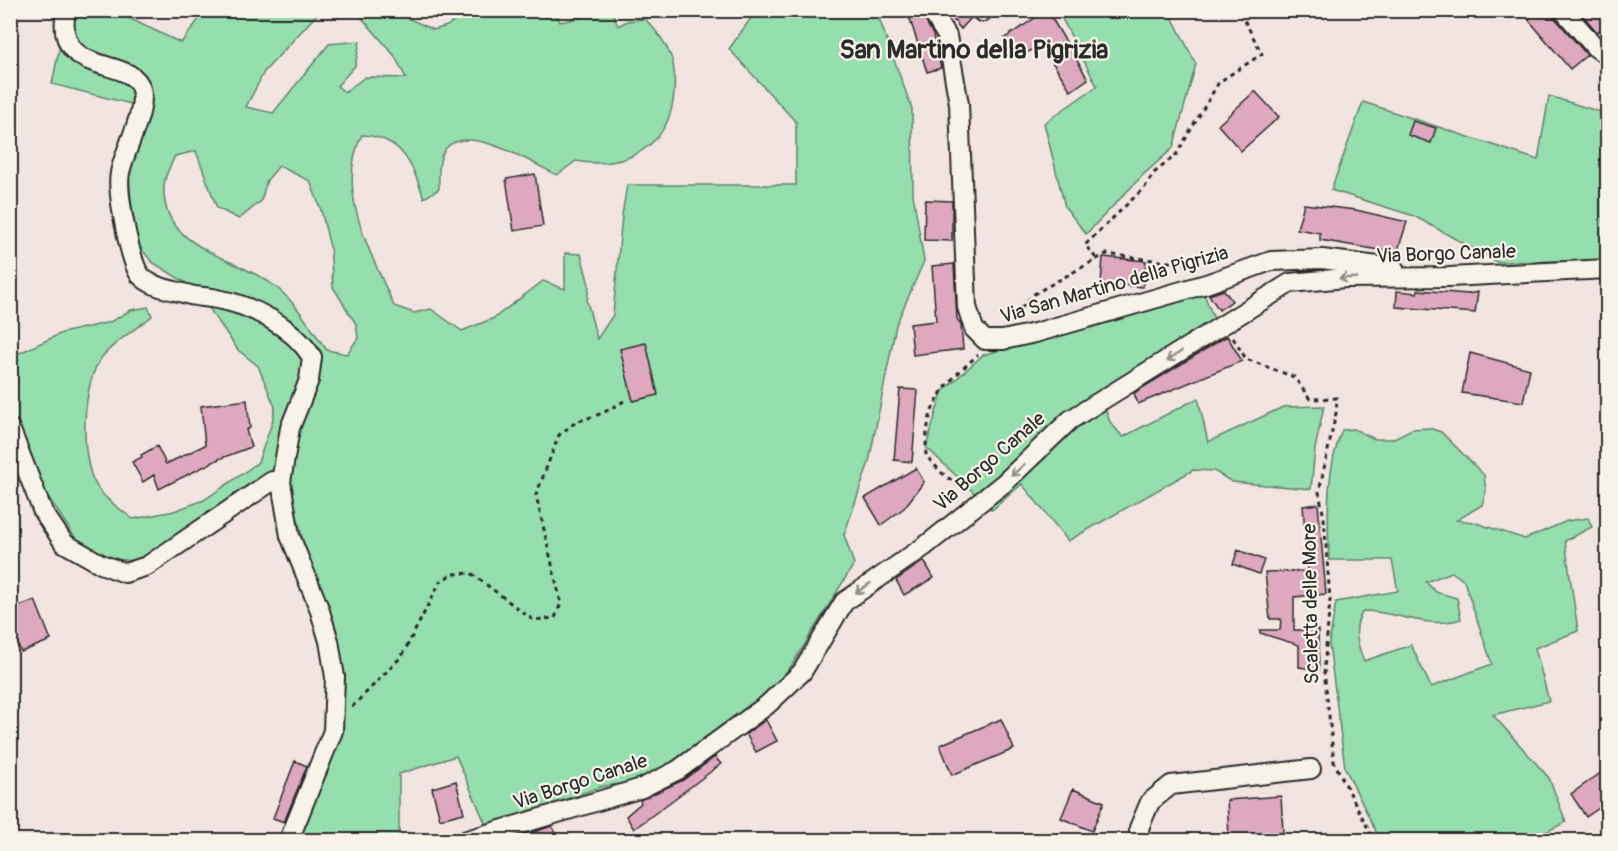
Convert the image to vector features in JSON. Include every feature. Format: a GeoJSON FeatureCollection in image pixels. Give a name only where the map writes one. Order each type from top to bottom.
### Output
{"type":"FeatureCollection","features":[{"type":"Feature","properties":{"kind":"street"},"geometry":{"type":"LineString","coordinates":[[66,10],[63,28],[69,47],[82,56],[130,77],[136,81],[141,90],[137,117],[119,174],[125,226],[140,274],[150,283],[199,297],[218,299],[259,313],[290,332],[312,357],[309,381],[290,428],[281,482],[290,536],[329,641],[335,677],[333,724],[289,840]]}},
{"type":"Feature","properties":{"kind":"street","name":"Via San Martino della Pigrizia"},"geometry":{"type":"LineString","coordinates":[[931,10],[947,36],[959,104],[967,307],[974,329],[985,340],[1003,340],[1035,333],[1206,284],[1271,261],[1322,259],[1449,277]]}},
{"type":"Feature","properties":{"kind":"street"},"geometry":{"type":"LineString","coordinates":[[1563,10],[1595,47],[1608,57]]}},
{"type":"Feature","properties":{"kind":"street","name":"Via Borgo Canale"},"geometry":{"type":"LineString","coordinates":[[468,840],[642,788],[678,770],[767,705],[802,672],[844,602],[925,546],[1012,475],[1070,420],[1290,283],[1346,278],[1449,277],[1608,269]]}},
{"type":"Feature","properties":{"kind":"street"},"geometry":{"type":"LineString","coordinates":[[10,428],[43,512],[64,543],[100,564],[125,573],[147,566],[272,481],[281,482]]}},
{"type":"Feature","properties":{"kind":"street"},"geometry":{"type":"LineString","coordinates":[[1140,840],[1139,828],[1150,802],[1171,785],[1311,769]]}},
{"type":"Feature","properties":{"kind":"path"},"geometry":{"type":"LineString","coordinates":[[1096,258],[1085,245],[1145,187],[1154,173],[1176,155],[1219,82],[1262,54],[1239,10]]}},
{"type":"Feature","properties":{"kind":"path"},"geometry":{"type":"LineString","coordinates":[[979,502],[942,473],[926,456],[926,430],[931,411],[948,381],[984,350],[985,340],[1005,325],[1034,294],[1106,254],[1192,266],[1206,284]]}},
{"type":"Feature","properties":{"kind":"path","name":"Scaletta delle More"},"geometry":{"type":"LineString","coordinates":[[1224,324],[1246,359],[1294,377],[1310,399],[1337,398],[1319,492],[1324,518],[1330,600],[1324,670],[1334,762],[1374,840]]}},
{"type":"Feature","properties":{"kind":"path"},"geometry":{"type":"LineString","coordinates":[[333,724],[402,656],[440,582],[452,574],[471,573],[533,620],[555,618],[561,603],[536,495],[559,435],[576,422],[603,413],[624,401]]}},
{"type":"Feature","properties":{"kind":"green space"},"geometry":{"type":"Polygon","coordinates":[[[876,10],[912,109],[913,194],[924,261],[896,325],[869,462],[844,535],[854,564],[792,665],[758,707],[694,754],[643,780],[600,787],[487,827],[456,756],[399,774],[399,840],[300,840],[298,836],[336,740],[312,579],[288,478],[135,561],[87,556],[34,475],[11,413],[11,357],[62,333],[110,322],[131,310],[148,307],[152,316],[113,346],[102,357],[95,369],[90,384],[85,420],[87,457],[96,485],[108,499],[133,519],[174,511],[204,500],[258,462],[272,423],[275,407],[258,366],[238,350],[196,289],[152,262],[131,236],[124,163],[135,105],[52,84],[67,11],[114,11],[181,43],[205,11],[320,11],[264,72],[246,107],[273,113],[329,44],[360,41],[355,66],[337,86],[345,92],[365,77],[406,78],[394,55],[356,11],[392,11],[434,30],[447,26],[467,11],[556,11],[560,22],[579,18],[585,11],[612,11],[618,26],[627,21],[645,19],[662,39],[671,56],[674,93],[671,112],[664,128],[642,151],[611,162],[576,161],[557,175],[502,148],[470,140],[456,142],[446,148],[441,157],[439,189],[424,198],[404,154],[387,141],[362,135],[354,156],[352,178],[359,222],[394,306],[414,313],[431,309],[462,331],[494,318],[543,281],[565,289],[565,253],[581,254],[589,285],[587,301],[597,339],[613,315],[627,185],[796,185],[796,122],[729,49],[756,11],[876,10]],[[196,151],[175,156],[164,182],[166,207],[174,224],[186,237],[202,248],[272,284],[296,307],[327,350],[347,354],[358,338],[356,324],[333,287],[330,247],[321,210],[310,181],[279,166],[267,180],[261,201],[239,219],[217,208],[196,151]]]}},
{"type":"Feature","properties":{"kind":"green space"},"geometry":{"type":"Polygon","coordinates":[[[1058,11],[1169,11],[1196,64],[1173,148],[1143,175],[1086,234],[1065,207],[1044,123],[1097,86],[1058,11]]]}},
{"type":"Feature","properties":{"kind":"green space"},"geometry":{"type":"Polygon","coordinates":[[[1549,96],[1607,114],[1607,260],[1497,262],[1414,216],[1331,190],[1363,102],[1538,160],[1549,96]]]}},
{"type":"Feature","properties":{"kind":"green space"},"geometry":{"type":"Polygon","coordinates":[[[1204,294],[1216,324],[1100,394],[1110,422],[1123,437],[1198,398],[1208,442],[1283,407],[1324,406],[1315,449],[1311,489],[1232,482],[1214,471],[1193,470],[1068,541],[1022,484],[992,510],[926,447],[942,392],[983,355],[1204,294]]]}},
{"type":"Feature","properties":{"kind":"green space"},"geometry":{"type":"Polygon","coordinates":[[[1429,428],[1441,432],[1484,475],[1486,491],[1482,505],[1457,520],[1473,522],[1525,539],[1567,521],[1588,518],[1592,527],[1565,541],[1578,631],[1535,648],[1549,701],[1493,715],[1549,778],[1566,822],[1530,840],[1380,840],[1345,768],[1329,644],[1336,602],[1398,591],[1392,560],[1329,560],[1329,494],[1333,462],[1342,430],[1354,429],[1375,439],[1392,439],[1412,429],[1429,428]],[[1452,572],[1426,582],[1436,592],[1457,598],[1461,619],[1436,622],[1363,611],[1358,623],[1357,636],[1364,661],[1411,645],[1431,687],[1492,664],[1464,581],[1452,572]]]}},
{"type":"Feature","properties":{"kind":"building"},"geometry":{"type":"Polygon","coordinates":[[[907,10],[920,10],[933,35],[941,68],[927,72],[907,10]]]}},
{"type":"Feature","properties":{"kind":"building"},"geometry":{"type":"Polygon","coordinates":[[[945,10],[970,10],[972,17],[961,29],[945,10]]]}},
{"type":"Feature","properties":{"kind":"building"},"geometry":{"type":"Polygon","coordinates":[[[1047,10],[1088,79],[1071,91],[1041,45],[1021,56],[1005,38],[1047,10]]]}},
{"type":"Feature","properties":{"kind":"building"},"geometry":{"type":"Polygon","coordinates":[[[1538,10],[1552,10],[1554,17],[1587,55],[1570,69],[1528,19],[1538,10]]]}},
{"type":"Feature","properties":{"kind":"building"},"geometry":{"type":"Polygon","coordinates":[[[1578,10],[1608,10],[1608,24],[1597,32],[1578,10]]]}},
{"type":"Feature","properties":{"kind":"building"},"geometry":{"type":"Polygon","coordinates":[[[1255,91],[1279,117],[1241,151],[1218,125],[1255,91]]]}},
{"type":"Feature","properties":{"kind":"building"},"geometry":{"type":"Polygon","coordinates":[[[1413,121],[1436,128],[1431,143],[1408,135],[1413,121]]]}},
{"type":"Feature","properties":{"kind":"building"},"geometry":{"type":"Polygon","coordinates":[[[535,174],[543,226],[514,231],[506,179],[535,174]]]}},
{"type":"Feature","properties":{"kind":"building"},"geometry":{"type":"Polygon","coordinates":[[[925,200],[952,201],[952,241],[924,240],[925,200]]]}},
{"type":"Feature","properties":{"kind":"building"},"geometry":{"type":"Polygon","coordinates":[[[1304,204],[1356,210],[1407,222],[1397,253],[1320,240],[1320,233],[1297,229],[1304,204]]]}},
{"type":"Feature","properties":{"kind":"building"},"geometry":{"type":"Polygon","coordinates":[[[1103,257],[1146,261],[1143,287],[1101,283],[1103,257]]]}},
{"type":"Feature","properties":{"kind":"building"},"geometry":{"type":"Polygon","coordinates":[[[954,264],[957,319],[961,324],[963,349],[913,355],[910,324],[936,321],[932,266],[954,264]]]}},
{"type":"Feature","properties":{"kind":"building"},"geometry":{"type":"Polygon","coordinates":[[[1224,290],[1232,301],[1219,310],[1209,295],[1224,290]]]}},
{"type":"Feature","properties":{"kind":"building"},"geometry":{"type":"Polygon","coordinates":[[[1418,290],[1468,294],[1478,292],[1475,313],[1396,307],[1397,291],[1417,293],[1418,290]]]}},
{"type":"Feature","properties":{"kind":"building"},"geometry":{"type":"Polygon","coordinates":[[[1227,336],[1242,361],[1138,404],[1134,393],[1227,336]]]}},
{"type":"Feature","properties":{"kind":"building"},"geometry":{"type":"Polygon","coordinates":[[[646,343],[658,395],[633,401],[620,349],[646,343]]]}},
{"type":"Feature","properties":{"kind":"building"},"geometry":{"type":"Polygon","coordinates":[[[1470,353],[1530,369],[1523,402],[1462,393],[1470,353]]]}},
{"type":"Feature","properties":{"kind":"building"},"geometry":{"type":"Polygon","coordinates":[[[900,389],[918,390],[912,462],[894,460],[900,389]]]}},
{"type":"Feature","properties":{"kind":"building"},"geometry":{"type":"Polygon","coordinates":[[[247,400],[250,428],[246,430],[251,447],[219,459],[159,489],[154,475],[143,482],[132,462],[142,457],[141,455],[157,446],[166,464],[205,445],[201,406],[247,400]]]}},
{"type":"Feature","properties":{"kind":"building"},"geometry":{"type":"Polygon","coordinates":[[[916,468],[924,482],[904,508],[881,525],[865,498],[916,468]]]}},
{"type":"Feature","properties":{"kind":"building"},"geometry":{"type":"Polygon","coordinates":[[[1318,504],[1326,594],[1294,597],[1294,630],[1318,630],[1319,670],[1299,667],[1299,645],[1260,633],[1260,630],[1280,630],[1281,619],[1270,619],[1265,572],[1308,571],[1303,506],[1318,504]]]}},
{"type":"Feature","properties":{"kind":"building"},"geometry":{"type":"Polygon","coordinates":[[[1238,550],[1264,560],[1259,574],[1233,564],[1238,550]]]}},
{"type":"Feature","properties":{"kind":"building"},"geometry":{"type":"Polygon","coordinates":[[[924,561],[934,578],[904,595],[896,580],[924,561]]]}},
{"type":"Feature","properties":{"kind":"building"},"geometry":{"type":"Polygon","coordinates":[[[35,600],[51,640],[21,652],[10,625],[10,610],[35,600]]]}},
{"type":"Feature","properties":{"kind":"building"},"geometry":{"type":"Polygon","coordinates":[[[1001,719],[1014,749],[952,775],[940,745],[1001,719]]]}},
{"type":"Feature","properties":{"kind":"building"},"geometry":{"type":"Polygon","coordinates":[[[766,720],[777,741],[756,752],[746,734],[766,720]]]}},
{"type":"Feature","properties":{"kind":"building"},"geometry":{"type":"Polygon","coordinates":[[[715,757],[721,764],[634,829],[626,816],[641,803],[640,800],[683,780],[715,757]]]}},
{"type":"Feature","properties":{"kind":"building"},"geometry":{"type":"Polygon","coordinates":[[[295,761],[307,766],[284,822],[273,818],[295,761]]]}},
{"type":"Feature","properties":{"kind":"building"},"geometry":{"type":"Polygon","coordinates":[[[1602,772],[1608,779],[1608,802],[1586,817],[1571,794],[1602,772]]]}},
{"type":"Feature","properties":{"kind":"building"},"geometry":{"type":"Polygon","coordinates":[[[456,781],[464,813],[440,819],[432,788],[456,781]]]}},
{"type":"Feature","properties":{"kind":"building"},"geometry":{"type":"Polygon","coordinates":[[[1073,789],[1104,802],[1092,831],[1061,818],[1073,789]]]}},
{"type":"Feature","properties":{"kind":"building"},"geometry":{"type":"Polygon","coordinates":[[[1281,796],[1283,833],[1229,837],[1227,800],[1281,796]]]}},
{"type":"Feature","properties":{"kind":"building"},"geometry":{"type":"Polygon","coordinates":[[[552,826],[560,840],[535,840],[531,833],[552,826]]]}},
{"type":"Feature","properties":{"kind":"district","name":"San Martino della Pigrizia"},"geometry":{"type":"Point","coordinates":[974,49]}}]}
